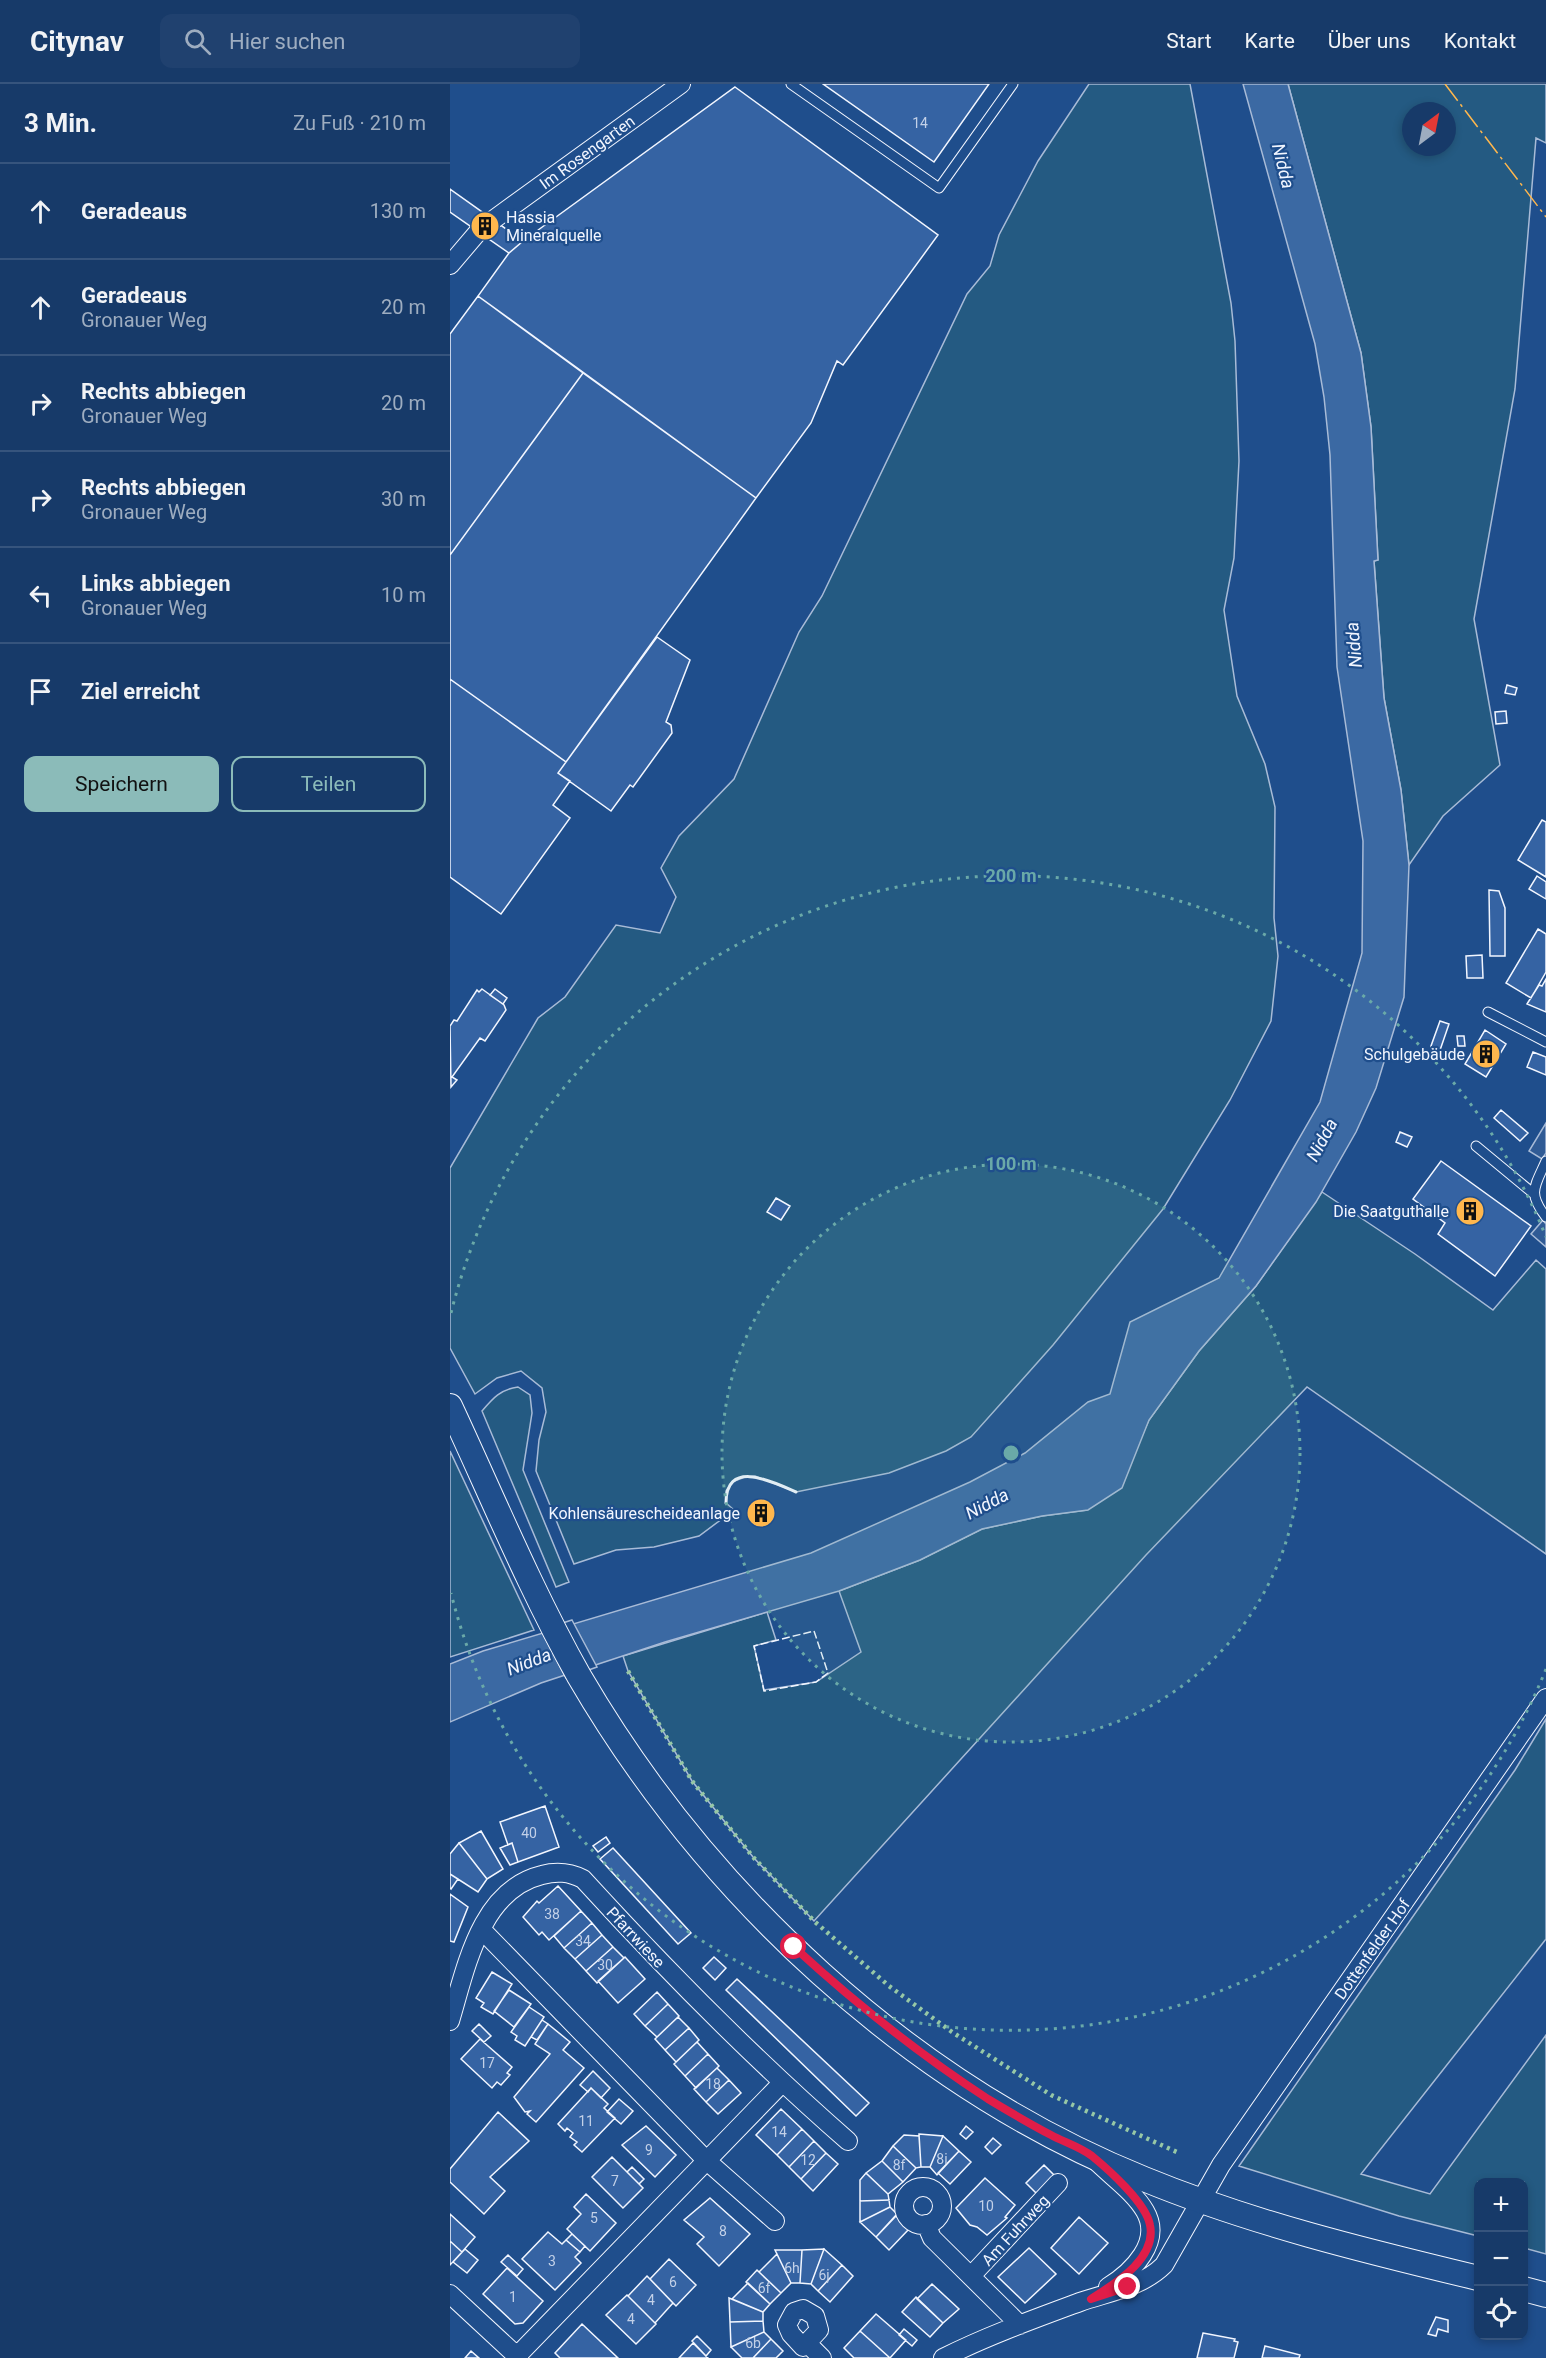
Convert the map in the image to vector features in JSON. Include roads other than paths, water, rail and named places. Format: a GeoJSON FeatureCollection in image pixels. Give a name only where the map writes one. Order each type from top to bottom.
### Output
{"type":"FeatureCollection","features":[{"type":"Feature","properties":{"kind":"main road"},"geometry":{"type":"LineString","coordinates":[[450,1406],[529,1580],[559,1640],[601,1711],[689,1834],[724,1875],[794,1947],[879,2021],[942,2068],[999,2105],[1091,2156],[1200,2201],[1327,2239],[1474,2277]]}},
{"type":"Feature","properties":{"kind":"main road"},"geometry":{"type":"LineString","coordinates":[[1528,2290],[1546,2295]]}},
{"type":"Feature","properties":{"kind":"street","name":"Im Rosengarten"},"geometry":{"type":"LineString","coordinates":[[493,220],[681,84]]}},
{"type":"Feature","properties":{"kind":"street"},"geometry":{"type":"LineString","coordinates":[[450,265],[478,232]]}},
{"type":"Feature","properties":{"kind":"street","name":"Dottenfelder Hof"},"geometry":{"type":"LineString","coordinates":[[1091,2299],[1128,2287],[1154,2274],[1171,2256],[1221,2164],[1546,1698]]}},
{"type":"Feature","properties":{"kind":"street","name":"Pfarrwiese"},"geometry":{"type":"LineString","coordinates":[[450,2021],[464,1973],[492,1910],[517,1886],[551,1873],[574,1875],[583,1879],[679,1984],[782,2083],[848,2141]]}},
{"type":"Feature","properties":{"kind":"street"},"geometry":{"type":"LineString","coordinates":[[482,1930],[707,2161],[775,2221]]}},
{"type":"Feature","properties":{"kind":"street"},"geometry":{"type":"LineString","coordinates":[[450,2294],[518,2357],[782,2083]]}},
{"type":"Feature","properties":{"kind":"street"},"geometry":{"type":"LineString","coordinates":[[943,2358],[1020,2325],[1091,2299],[1120,2280],[1136,2265],[1144,2252],[1151,2227],[1146,2213],[1138,2201],[1091,2156]]}},
{"type":"Feature","properties":{"kind":"street","name":"Am Fuhrweg"},"geometry":{"type":"LineString","coordinates":[[971,2276],[1058,2183]]}},
{"type":"Feature","properties":{"kind":"street","name":"Am Fuhrweg"},"geometry":{"type":"LineString","coordinates":[[926,2224],[932,2238],[1020,2325]]}},
{"type":"Feature","properties":{"kind":"street"},"geometry":{"type":"LineString","coordinates":[[807,2343],[822,2358]]}},
{"type":"Feature","properties":{"kind":"lane"},"geometry":{"type":"LineString","coordinates":[[791,84],[939,188],[1013,84]]}},
{"type":"Feature","properties":{"kind":"lane"},"geometry":{"type":"LineString","coordinates":[[1488,1012],[1546,1042]]}},
{"type":"Feature","properties":{"kind":"lane"},"geometry":{"type":"LineString","coordinates":[[1476,1146],[1534,1194]]}},
{"type":"Feature","properties":{"kind":"lane"},"geometry":{"type":"LineString","coordinates":[[1546,1161],[1534,1194],[1535,1202],[1546,1217]]}},
{"type":"Feature","properties":{"kind":"water","name":"Nidda"},"geometry":{"type":"Polygon","coordinates":[[[1243,84],[1288,84],[1361,353],[1371,427],[1378,560],[1374,561],[1384,698],[1401,790],[1409,865],[1404,997],[1376,1088],[1356,1132],[1316,1202],[1256,1286],[1199,1351],[1149,1420],[1122,1488],[1088,1510],[1042,1516],[982,1529],[920,1560],[839,1591],[665,1642],[541,1683],[450,1722],[450,1664],[483,1651],[811,1553],[970,1482],[1025,1453],[1088,1402],[1110,1394],[1130,1322],[1219,1278],[1320,1102],[1362,953],[1363,841],[1337,667],[1330,455],[1324,397],[1315,344],[1243,84]]]}},
{"type":"Feature","properties":{"kind":"place","name":"Hassia Mineralquelle"},"geometry":{"type":"Point","coordinates":[485,226]}},
{"type":"Feature","properties":{"kind":"place","name":"Schulgebäude"},"geometry":{"type":"Point","coordinates":[1486,1054]}},
{"type":"Feature","properties":{"kind":"place","name":"Die Saatguthalle"},"geometry":{"type":"Point","coordinates":[1470,1211]}},
{"type":"Feature","properties":{"kind":"place","name":"Kohlensäurescheideanlage"},"geometry":{"type":"Point","coordinates":[761,1513]}}]}
